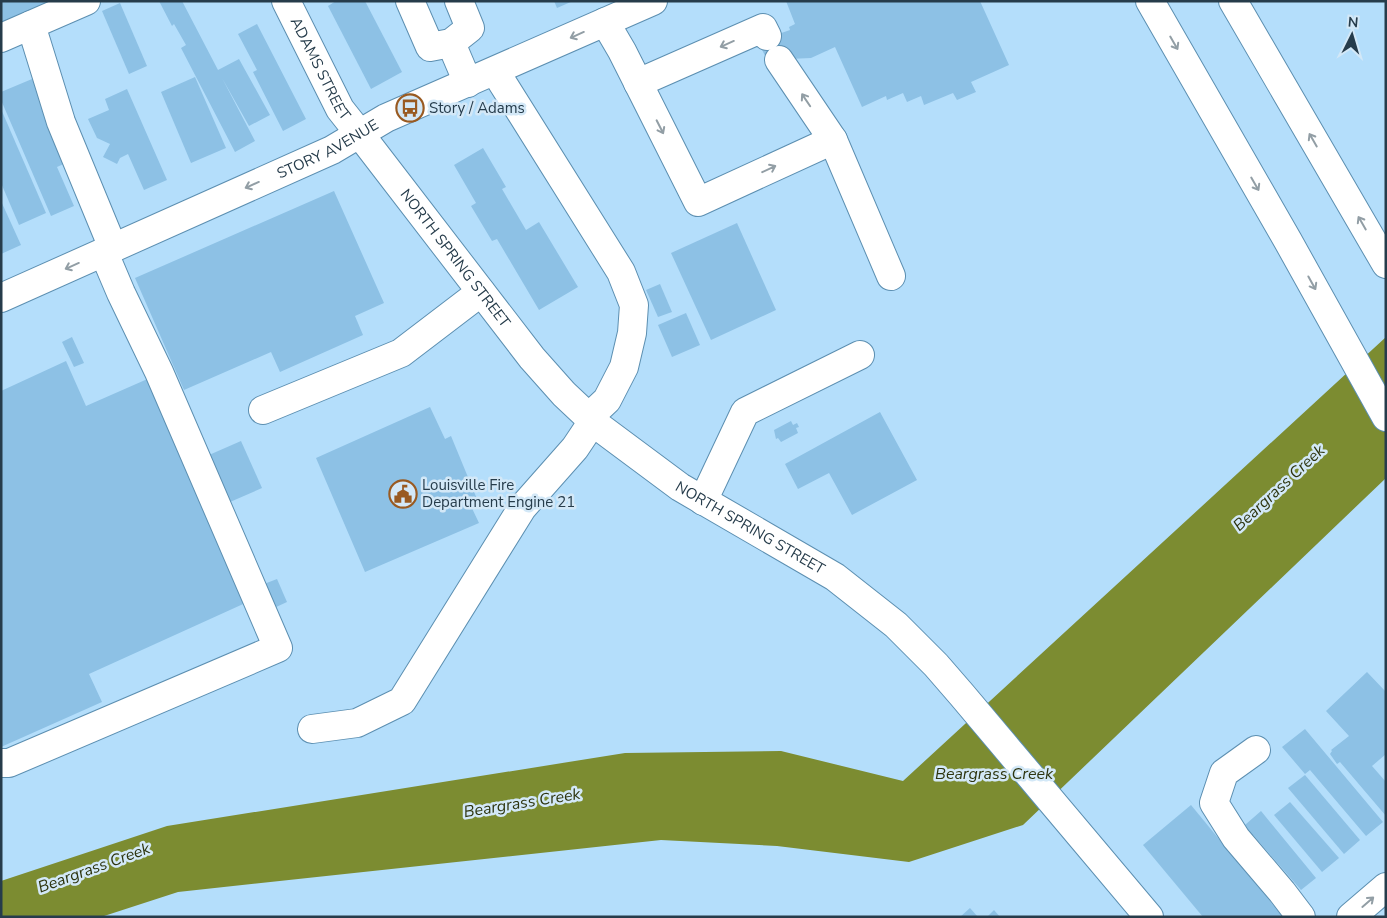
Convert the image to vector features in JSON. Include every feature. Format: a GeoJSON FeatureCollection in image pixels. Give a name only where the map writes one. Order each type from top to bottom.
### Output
{"type":"FeatureCollection","features":[{"type":"Feature","properties":{"kind":"main road"},"geometry":{"type":"LineString","coordinates":[[1,38],[86,1]]}},
{"type":"Feature","properties":{"kind":"main road","name":"ADAMS STREET"},"geometry":{"type":"LineString","coordinates":[[286,1],[340,109],[359,133]]}},
{"type":"Feature","properties":{"kind":"main road"},"geometry":{"type":"LineString","coordinates":[[410,1],[430,47],[450,43],[470,28],[458,1]]}},
{"type":"Feature","properties":{"kind":"main road","name":"STORY AVENUE"},"geometry":{"type":"LineString","coordinates":[[1,298],[332,150],[386,118],[653,1]]}},
{"type":"Feature","properties":{"kind":"main road"},"geometry":{"type":"LineString","coordinates":[[1150,1],[1288,241],[1386,417]]}},
{"type":"Feature","properties":{"kind":"main road"},"geometry":{"type":"LineString","coordinates":[[1233,1],[1386,264]]}},
{"type":"Feature","properties":{"kind":"main road"},"geometry":{"type":"LineString","coordinates":[[605,22],[698,202],[833,140]]}},
{"type":"Feature","properties":{"kind":"main road"},"geometry":{"type":"LineString","coordinates":[[1,763],[9,763],[278,648],[108,250],[61,122],[31,25]]}},
{"type":"Feature","properties":{"kind":"main road"},"geometry":{"type":"LineString","coordinates":[[638,83],[763,28],[773,48],[833,140],[890,276]]}},
{"type":"Feature","properties":{"kind":"main road"},"geometry":{"type":"LineString","coordinates":[[450,43],[468,83]]}},
{"type":"Feature","properties":{"kind":"main road"},"geometry":{"type":"LineString","coordinates":[[312,728],[357,723],[402,701],[522,508],[575,448],[591,419],[607,400],[624,367],[632,333],[634,305],[621,272],[495,71]]}},
{"type":"Feature","properties":{"kind":"main road","name":"NORTH SPRING STREET"},"geometry":{"type":"LineString","coordinates":[[359,133],[532,358],[564,394],[591,419],[680,488],[835,577],[896,625],[936,665],[962,695],[1149,917]]}},
{"type":"Feature","properties":{"kind":"main road"},"geometry":{"type":"LineString","coordinates":[[263,410],[401,353],[481,292]]}},
{"type":"Feature","properties":{"kind":"main road"},"geometry":{"type":"LineString","coordinates":[[702,502],[745,412],[860,355]]}},
{"type":"Feature","properties":{"kind":"main road"},"geometry":{"type":"LineString","coordinates":[[1256,750],[1224,773],[1214,803],[1236,838],[1301,917]]}},
{"type":"Feature","properties":{"kind":"main road"},"geometry":{"type":"LineString","coordinates":[[1351,917],[1386,887]]}},
{"type":"Feature","properties":{"kind":"water","name":"Beargrass Creek"},"geometry":{"type":"Polygon","coordinates":[[[1386,337],[1386,478],[1023,825],[909,862],[777,846],[661,840],[178,892],[101,917],[1,917],[1,881],[167,826],[625,753],[781,751],[903,781],[1386,337]]]}},
{"type":"Feature","properties":{"kind":"building"},"geometry":{"type":"Polygon","coordinates":[[[1,1],[59,1],[1,26],[1,1]]]}},
{"type":"Feature","properties":{"kind":"building"},"geometry":{"type":"Polygon","coordinates":[[[159,1],[182,1],[218,70],[239,59],[270,115],[249,126],[222,78],[255,141],[235,152],[181,48],[186,45],[174,24],[172,26],[159,1]]]}},
{"type":"Feature","properties":{"kind":"building"},"geometry":{"type":"Polygon","coordinates":[[[336,1],[365,1],[402,72],[371,89],[328,6],[336,1]]]}},
{"type":"Feature","properties":{"kind":"building"},"geometry":{"type":"Polygon","coordinates":[[[554,1],[573,1],[557,8],[554,1]]]}},
{"type":"Feature","properties":{"kind":"building"},"geometry":{"type":"Polygon","coordinates":[[[786,1],[980,1],[1009,65],[971,82],[976,92],[957,100],[953,93],[924,105],[921,96],[907,102],[903,93],[887,100],[886,96],[862,107],[835,47],[811,58],[767,60],[758,41],[790,30],[789,27],[795,24],[786,1]]]}},
{"type":"Feature","properties":{"kind":"building"},"geometry":{"type":"Polygon","coordinates":[[[120,3],[147,66],[129,74],[102,11],[120,3]]]}},
{"type":"Feature","properties":{"kind":"building"},"geometry":{"type":"Polygon","coordinates":[[[257,24],[306,119],[283,131],[253,72],[257,70],[238,34],[257,24]]]}},
{"type":"Feature","properties":{"kind":"building"},"geometry":{"type":"Polygon","coordinates":[[[195,77],[226,148],[191,163],[161,92],[195,77]]]}},
{"type":"Feature","properties":{"kind":"building"},"geometry":{"type":"Polygon","coordinates":[[[32,79],[68,162],[57,167],[74,206],[51,216],[1,100],[1,92],[32,79]]]}},
{"type":"Feature","properties":{"kind":"building"},"geometry":{"type":"Polygon","coordinates":[[[127,89],[167,180],[144,190],[128,154],[120,158],[117,164],[103,157],[110,144],[97,138],[88,119],[109,110],[105,99],[127,89]]]}},
{"type":"Feature","properties":{"kind":"building"},"geometry":{"type":"Polygon","coordinates":[[[1,109],[46,213],[19,225],[1,183],[1,109]]]}},
{"type":"Feature","properties":{"kind":"building"},"geometry":{"type":"Polygon","coordinates":[[[483,148],[506,187],[502,189],[526,230],[539,222],[578,287],[539,310],[497,239],[492,241],[471,206],[476,203],[454,165],[483,148]]]}},
{"type":"Feature","properties":{"kind":"building"},"geometry":{"type":"Polygon","coordinates":[[[334,191],[384,303],[355,316],[363,335],[280,372],[271,352],[184,390],[135,278],[334,191]]]}},
{"type":"Feature","properties":{"kind":"building"},"geometry":{"type":"Polygon","coordinates":[[[1,201],[21,245],[1,254],[1,201]]]}},
{"type":"Feature","properties":{"kind":"building"},"geometry":{"type":"Polygon","coordinates":[[[737,223],[776,310],[711,340],[671,253],[737,223]]]}},
{"type":"Feature","properties":{"kind":"building"},"geometry":{"type":"Polygon","coordinates":[[[660,284],[672,312],[658,317],[646,290],[660,284]]]}},
{"type":"Feature","properties":{"kind":"building"},"geometry":{"type":"Polygon","coordinates":[[[686,313],[700,345],[672,357],[658,325],[686,313]]]}},
{"type":"Feature","properties":{"kind":"building"},"geometry":{"type":"Polygon","coordinates":[[[72,337],[84,363],[74,367],[62,342],[72,337]]]}},
{"type":"Feature","properties":{"kind":"building"},"geometry":{"type":"Polygon","coordinates":[[[66,361],[86,406],[152,377],[252,600],[89,674],[102,702],[1,747],[1,391],[66,361]]]}},
{"type":"Feature","properties":{"kind":"building","name":"Louisville Fire Department Engine 21"},"geometry":{"type":"Polygon","coordinates":[[[430,407],[445,439],[451,436],[477,499],[469,502],[479,523],[365,572],[316,458],[430,407]]]}},
{"type":"Feature","properties":{"kind":"building"},"geometry":{"type":"Polygon","coordinates":[[[880,412],[917,480],[852,515],[829,473],[798,489],[785,464],[880,412]]]}},
{"type":"Feature","properties":{"kind":"building"},"geometry":{"type":"Polygon","coordinates":[[[791,421],[793,425],[797,423],[799,427],[796,428],[798,433],[781,442],[778,438],[776,439],[774,430],[791,421]]]}},
{"type":"Feature","properties":{"kind":"building"},"geometry":{"type":"Polygon","coordinates":[[[241,441],[262,488],[230,502],[209,455],[241,441]]]}},
{"type":"Feature","properties":{"kind":"building"},"geometry":{"type":"Polygon","coordinates":[[[277,579],[287,602],[274,608],[264,584],[277,579]]]}},
{"type":"Feature","properties":{"kind":"building"},"geometry":{"type":"Polygon","coordinates":[[[1367,672],[1386,692],[1386,754],[1372,766],[1386,782],[1386,816],[1340,762],[1337,764],[1330,754],[1331,750],[1349,736],[1326,711],[1367,672]]]}},
{"type":"Feature","properties":{"kind":"building"},"geometry":{"type":"Polygon","coordinates":[[[1305,729],[1383,822],[1366,836],[1310,770],[1305,774],[1282,747],[1305,729]]]}},
{"type":"Feature","properties":{"kind":"building"},"geometry":{"type":"Polygon","coordinates":[[[1305,775],[1360,840],[1344,854],[1288,788],[1305,775]]]}},
{"type":"Feature","properties":{"kind":"building"},"geometry":{"type":"Polygon","coordinates":[[[1290,802],[1339,858],[1322,872],[1274,815],[1290,802]]]}},
{"type":"Feature","properties":{"kind":"building"},"geometry":{"type":"Polygon","coordinates":[[[1191,805],[1283,917],[1203,917],[1143,845],[1191,805]]]}},
{"type":"Feature","properties":{"kind":"building"},"geometry":{"type":"Polygon","coordinates":[[[1261,811],[1316,878],[1301,890],[1253,835],[1246,840],[1238,831],[1261,811]]]}},
{"type":"Feature","properties":{"kind":"building"},"geometry":{"type":"Polygon","coordinates":[[[970,908],[978,917],[960,917],[970,908]]]}},
{"type":"Feature","properties":{"kind":"building"},"geometry":{"type":"Polygon","coordinates":[[[994,910],[1000,917],[987,917],[994,910]]]}},
{"type":"Feature","properties":{"kind":"place","name":"Story / Adams"},"geometry":{"type":"Point","coordinates":[410,108]}},
{"type":"Feature","properties":{"kind":"place","name":"Louisville Fire Department Engine 21"},"geometry":{"type":"Point","coordinates":[403,494]}}]}
